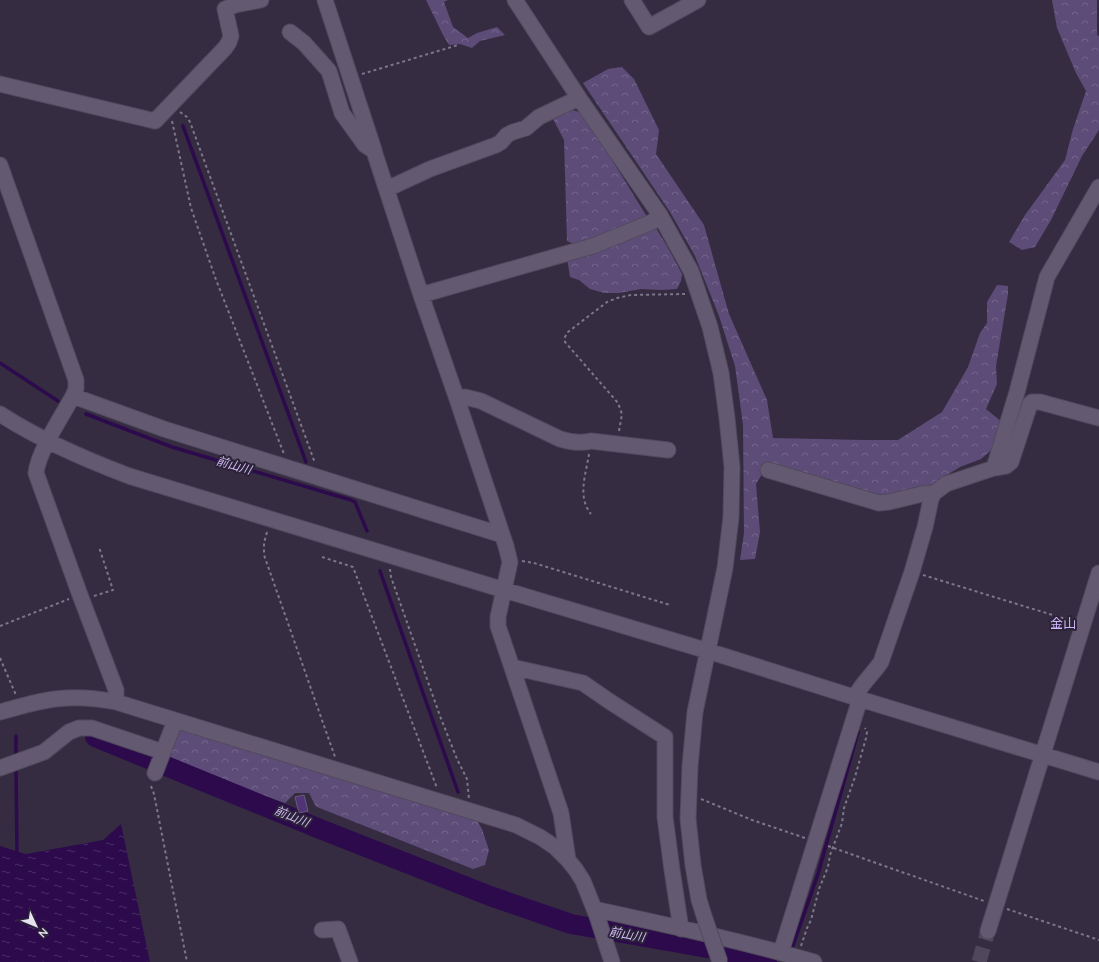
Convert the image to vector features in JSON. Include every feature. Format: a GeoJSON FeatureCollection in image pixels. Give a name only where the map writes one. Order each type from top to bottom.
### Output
{"type":"FeatureCollection","features":[{"type":"Feature","properties":{"kind":"street"},"geometry":{"type":"LineString","coordinates":[[0,84],[155,121],[229,42],[231,36],[225,9],[235,5],[261,0]]}},
{"type":"Feature","properties":{"kind":"street"},"geometry":{"type":"LineString","coordinates":[[325,0],[510,562],[498,617],[498,626],[561,812],[568,860]]}},
{"type":"Feature","properties":{"kind":"street"},"geometry":{"type":"LineString","coordinates":[[515,0],[579,98],[660,215],[691,271],[710,327],[721,373],[732,467],[731,517],[725,568],[696,712],[690,766],[688,819],[693,865],[699,900],[720,962]]}},
{"type":"Feature","properties":{"kind":"street"},"geometry":{"type":"LineString","coordinates":[[632,0],[649,27],[698,0]]}},
{"type":"Feature","properties":{"kind":"street"},"geometry":{"type":"LineString","coordinates":[[290,32],[304,43],[329,71],[342,112],[365,145],[374,151]]}},
{"type":"Feature","properties":{"kind":"street"},"geometry":{"type":"LineString","coordinates":[[387,189],[430,169],[496,145],[513,132],[526,128],[539,118],[579,98]]}},
{"type":"Feature","properties":{"kind":"street"},"geometry":{"type":"LineString","coordinates":[[0,165],[76,380],[76,389],[73,396],[48,441],[37,465],[36,473],[116,690],[116,702]]}},
{"type":"Feature","properties":{"kind":"street"},"geometry":{"type":"LineString","coordinates":[[994,468],[1017,392],[1047,277],[1099,187]]}},
{"type":"Feature","properties":{"kind":"street"},"geometry":{"type":"LineString","coordinates":[[421,295],[594,246],[652,222],[660,215]]}},
{"type":"Feature","properties":{"kind":"street"},"geometry":{"type":"LineString","coordinates":[[73,396],[164,429],[502,535]]}},
{"type":"Feature","properties":{"kind":"street"},"geometry":{"type":"LineString","coordinates":[[457,399],[465,397],[481,401],[560,440],[583,443],[591,441],[668,450]]}},
{"type":"Feature","properties":{"kind":"street"},"geometry":{"type":"LineString","coordinates":[[781,952],[857,703],[858,691],[875,672],[881,662],[912,572],[931,499],[934,493],[946,484],[994,468],[1006,466],[1011,462],[1030,404],[1032,402],[1040,402],[1099,418]]}},
{"type":"Feature","properties":{"kind":"street"},"geometry":{"type":"LineString","coordinates":[[0,414],[48,441],[90,461],[128,476],[708,651],[857,703],[1099,772]]}},
{"type":"Feature","properties":{"kind":"street"},"geometry":{"type":"LineString","coordinates":[[768,470],[879,503],[934,493]]}},
{"type":"Feature","properties":{"kind":"street"},"geometry":{"type":"LineString","coordinates":[[988,931],[1099,573]]}},
{"type":"Feature","properties":{"kind":"street"},"geometry":{"type":"LineString","coordinates":[[512,667],[584,683],[608,701],[665,737],[665,817],[681,929]]}},
{"type":"Feature","properties":{"kind":"street"},"geometry":{"type":"LineString","coordinates":[[0,712],[44,700],[67,698],[92,698],[116,702],[516,824],[555,847],[576,870],[583,881],[612,962]]}},
{"type":"Feature","properties":{"kind":"street"},"geometry":{"type":"LineString","coordinates":[[154,773],[175,721]]}},
{"type":"Feature","properties":{"kind":"street"},"geometry":{"type":"LineString","coordinates":[[0,768],[44,752],[68,732],[79,728],[92,728],[162,755]]}},
{"type":"Feature","properties":{"kind":"street"},"geometry":{"type":"LineString","coordinates":[[595,913],[681,929],[781,952],[814,962]]}},
{"type":"Feature","properties":{"kind":"street"},"geometry":{"type":"LineString","coordinates":[[322,930],[338,929],[350,962]]}},
{"type":"Feature","properties":{"kind":"path"},"geometry":{"type":"LineString","coordinates":[[351,79],[458,45]]}},
{"type":"Feature","properties":{"kind":"path"},"geometry":{"type":"LineString","coordinates":[[170,106],[191,208],[215,277],[289,466],[288,468]]}},
{"type":"Feature","properties":{"kind":"path"},"geometry":{"type":"LineString","coordinates":[[170,106],[187,117],[190,122],[319,478]]}},
{"type":"Feature","properties":{"kind":"path"},"geometry":{"type":"LineString","coordinates":[[616,444],[622,414],[618,404],[565,342],[564,337],[568,332],[607,302],[617,298],[631,295],[688,294],[698,292]]}},
{"type":"Feature","properties":{"kind":"path"},"geometry":{"type":"LineString","coordinates":[[589,442],[590,448],[583,491],[585,503],[591,514]]}},
{"type":"Feature","properties":{"kind":"path"},"geometry":{"type":"LineString","coordinates":[[271,519],[264,543],[264,555],[334,754],[336,763],[334,769]]}},
{"type":"Feature","properties":{"kind":"path"},"geometry":{"type":"LineString","coordinates":[[0,626],[81,598],[113,590],[99,547]]}},
{"type":"Feature","properties":{"kind":"path"},"geometry":{"type":"LineString","coordinates":[[393,556],[390,564],[391,577],[440,716],[467,779],[470,797],[466,809]]}},
{"type":"Feature","properties":{"kind":"path"},"geometry":{"type":"LineString","coordinates":[[322,557],[353,567],[436,784],[439,793],[437,800]]}},
{"type":"Feature","properties":{"kind":"path"},"geometry":{"type":"LineString","coordinates":[[510,562],[520,560],[534,563],[670,605]]}},
{"type":"Feature","properties":{"kind":"path"},"geometry":{"type":"LineString","coordinates":[[912,572],[1082,625]]}},
{"type":"Feature","properties":{"kind":"path"},"geometry":{"type":"LineString","coordinates":[[0,658],[20,706]]}},
{"type":"Feature","properties":{"kind":"path"},"geometry":{"type":"LineString","coordinates":[[798,957],[811,920],[819,888],[828,867],[830,855],[842,823],[844,808],[855,778],[866,738],[867,732],[859,716],[857,703]]}},
{"type":"Feature","properties":{"kind":"path"},"geometry":{"type":"LineString","coordinates":[[154,773],[150,785],[154,794],[187,962]]}},
{"type":"Feature","properties":{"kind":"path"},"geometry":{"type":"LineString","coordinates":[[701,799],[752,820],[808,839]]}},
{"type":"Feature","properties":{"kind":"path"},"geometry":{"type":"LineString","coordinates":[[822,844],[996,906],[1099,940]]}},
{"type":"Feature","properties":{"kind":"green space"},"geometry":{"type":"Polygon","coordinates":[[[426,0],[448,0],[444,2],[453,27],[468,38],[477,33],[497,27],[505,35],[480,41],[472,48],[460,44],[449,45],[426,0]]]}},
{"type":"Feature","properties":{"kind":"green space"},"geometry":{"type":"Polygon","coordinates":[[[1052,0],[1097,0],[1097,35],[1099,36],[1099,130],[1082,156],[1051,220],[1035,247],[1022,250],[1009,242],[1025,215],[1065,160],[1073,129],[1086,91],[1076,73],[1057,28],[1052,0]]]}},
{"type":"Feature","properties":{"kind":"green space"},"geometry":{"type":"Polygon","coordinates":[[[622,67],[634,79],[659,130],[656,154],[704,225],[729,314],[767,400],[773,438],[898,440],[942,412],[968,367],[980,333],[987,323],[987,302],[997,285],[1008,286],[1008,294],[996,366],[997,384],[986,409],[1002,422],[995,447],[981,459],[960,467],[919,492],[882,501],[767,466],[756,484],[760,532],[755,559],[740,560],[744,533],[743,425],[735,366],[719,316],[695,256],[670,212],[583,83],[608,69],[622,67]]]}},
{"type":"Feature","properties":{"kind":"green space"},"geometry":{"type":"Polygon","coordinates":[[[572,110],[583,113],[649,220],[581,247],[567,241],[564,140],[551,115],[572,110]]]}},
{"type":"Feature","properties":{"kind":"green space"},"geometry":{"type":"Polygon","coordinates":[[[654,225],[682,274],[681,281],[677,289],[641,289],[619,293],[604,293],[590,289],[579,280],[570,277],[567,258],[654,225]]]}},
{"type":"Feature","properties":{"kind":"green space"},"geometry":{"type":"Polygon","coordinates":[[[180,728],[476,819],[482,829],[489,850],[485,865],[473,869],[317,807],[309,793],[295,793],[285,803],[166,761],[180,728]]]}},
{"type":"Feature","properties":{"kind":"water"},"geometry":{"type":"Polygon","coordinates":[[[121,824],[150,962],[0,962],[0,846],[26,854],[103,840],[121,824]]]}},
{"type":"Feature","properties":{"kind":"building"},"geometry":{"type":"Polygon","coordinates":[[[304,795],[308,811],[299,813],[295,797],[304,795]]]}},
{"type":"Feature","properties":{"kind":"waterway"},"geometry":{"type":"LineString","coordinates":[[183,126],[306,462]]}},
{"type":"Feature","properties":{"kind":"waterway","name":"前山川"},"geometry":{"type":"LineString","coordinates":[[0,363],[58,401]]}},
{"type":"Feature","properties":{"kind":"waterway","name":"前山川"},"geometry":{"type":"LineString","coordinates":[[86,414],[172,447],[351,500],[355,502],[367,531]]}},
{"type":"Feature","properties":{"kind":"waterway","name":"前山川"},"geometry":{"type":"LineString","coordinates":[[380,571],[458,792]]}},
{"type":"Feature","properties":{"kind":"waterway"},"geometry":{"type":"LineString","coordinates":[[791,951],[818,874],[858,732]]}},
{"type":"Feature","properties":{"kind":"waterway"},"geometry":{"type":"LineString","coordinates":[[16,736],[16,759]]}},
{"type":"Feature","properties":{"kind":"waterway","name":"前山川"},"geometry":{"type":"LineString","coordinates":[[95,737],[320,829],[490,896],[571,924],[730,952],[767,962]]}},
{"type":"Feature","properties":{"kind":"waterway"},"geometry":{"type":"LineString","coordinates":[[16,767],[17,855]]}},
{"type":"Feature","properties":{"kind":"waterway","name":"前山川"},"geometry":{"type":"LineString","coordinates":[[487,888],[490,896]]}},
{"type":"Feature","properties":{"kind":"tunnel"},"geometry":{"type":"LineString","coordinates":[[979,962],[988,931]]}},
{"type":"Feature","properties":{"kind":"district","name":"金山"},"geometry":{"type":"Point","coordinates":[1063,623]}}]}
